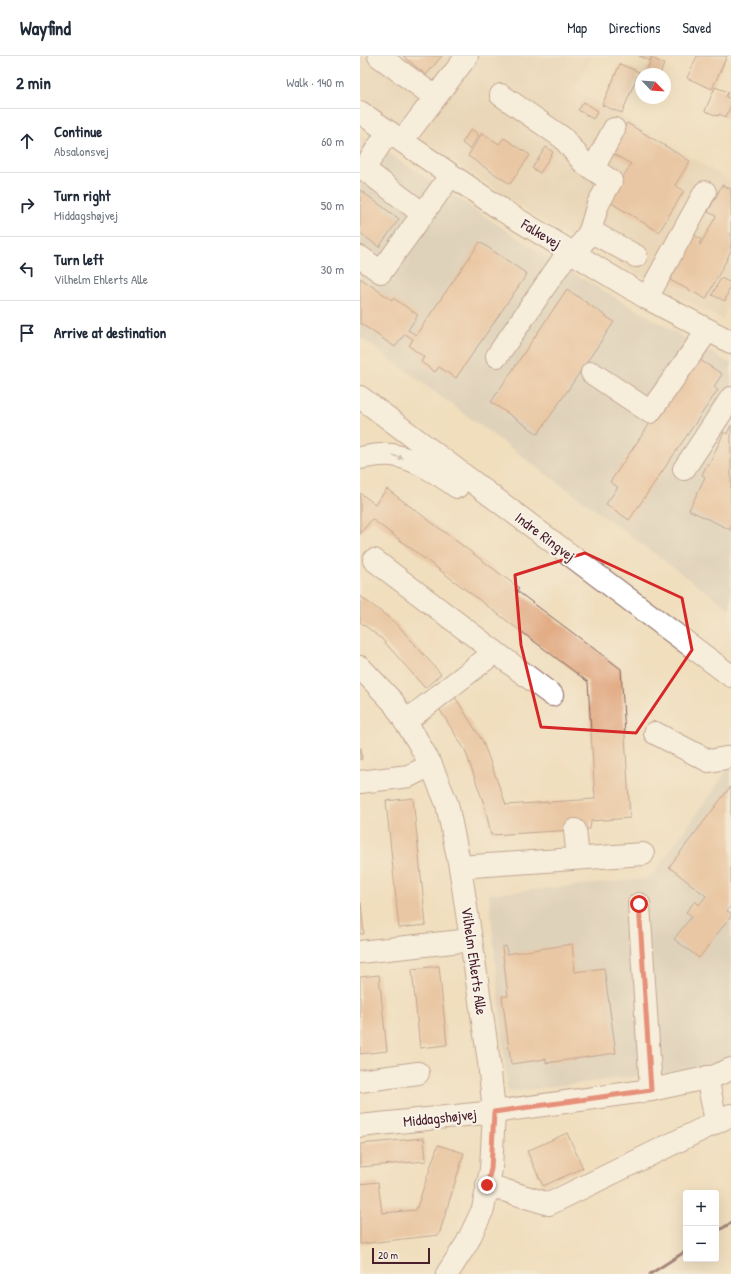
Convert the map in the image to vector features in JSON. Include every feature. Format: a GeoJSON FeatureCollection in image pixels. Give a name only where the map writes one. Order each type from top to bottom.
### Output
{"type":"FeatureCollection","features":[{"type":"Feature","properties":{"kind":"street"},"geometry":{"type":"LineString","coordinates":[[379,56],[435,97]]}},
{"type":"Feature","properties":{"kind":"street"},"geometry":{"type":"LineString","coordinates":[[423,214],[364,169],[435,97],[467,56]]}},
{"type":"Feature","properties":{"kind":"street"},"geometry":{"type":"LineString","coordinates":[[497,356],[572,253],[590,231],[598,204],[611,181],[583,162],[563,138],[501,95]]}},
{"type":"Feature","properties":{"kind":"street","name":"Falkevej"},"geometry":{"type":"LineString","coordinates":[[360,112],[502,210],[647,298],[731,342]]}},
{"type":"Feature","properties":{"kind":"street"},"geometry":{"type":"LineString","coordinates":[[593,169],[614,129]]}},
{"type":"Feature","properties":{"kind":"street"},"geometry":{"type":"LineString","coordinates":[[360,257],[381,272],[451,175]]}},
{"type":"Feature","properties":{"kind":"street"},"geometry":{"type":"LineString","coordinates":[[647,298],[706,192]]}},
{"type":"Feature","properties":{"kind":"street"},"geometry":{"type":"LineString","coordinates":[[590,231],[636,256]]}},
{"type":"Feature","properties":{"kind":"street"},"geometry":{"type":"LineString","coordinates":[[592,372],[650,412],[708,330]]}},
{"type":"Feature","properties":{"kind":"street"},"geometry":{"type":"LineString","coordinates":[[684,469],[731,398]]}},
{"type":"Feature","properties":{"kind":"street","name":"Indre Ringvej"},"geometry":{"type":"LineString","coordinates":[[364,407],[510,510],[731,676]]}},
{"type":"Feature","properties":{"kind":"street"},"geometry":{"type":"LineString","coordinates":[[360,458],[368,456],[391,455],[413,461],[434,472],[472,497],[492,507],[510,510]]}},
{"type":"Feature","properties":{"kind":"street"},"geometry":{"type":"LineString","coordinates":[[374,560],[552,695]]}},
{"type":"Feature","properties":{"kind":"street"},"geometry":{"type":"LineString","coordinates":[[405,722],[495,652]]}},
{"type":"Feature","properties":{"kind":"street","name":"Vilhelm Ehlerts Alle"},"geometry":{"type":"LineString","coordinates":[[360,667],[393,702],[431,764],[447,804],[460,867],[489,1062],[494,1112],[491,1169],[483,1209],[467,1243],[447,1274]]}},
{"type":"Feature","properties":{"kind":"street"},"geometry":{"type":"LineString","coordinates":[[655,734],[709,761],[731,757]]}},
{"type":"Feature","properties":{"kind":"street"},"geometry":{"type":"LineString","coordinates":[[360,782],[409,776],[431,764]]}},
{"type":"Feature","properties":{"kind":"street"},"geometry":{"type":"LineString","coordinates":[[575,830],[578,858]]}},
{"type":"Feature","properties":{"kind":"street"},"geometry":{"type":"LineString","coordinates":[[460,867],[643,854]]}},
{"type":"Feature","properties":{"kind":"street"},"geometry":{"type":"LineString","coordinates":[[639,904],[651,1090]]}},
{"type":"Feature","properties":{"kind":"street"},"geometry":{"type":"LineString","coordinates":[[360,952],[471,940]]}},
{"type":"Feature","properties":{"kind":"street","name":"Middagshøjvej"},"geometry":{"type":"LineString","coordinates":[[360,1126],[494,1112],[651,1090],[715,1076],[731,1069]]}},
{"type":"Feature","properties":{"kind":"street"},"geometry":{"type":"LineString","coordinates":[[360,1081],[418,1073]]}},
{"type":"Feature","properties":{"kind":"street"},"geometry":{"type":"LineString","coordinates":[[487,1185],[549,1204],[724,1118],[707,1077]]}},
{"type":"Feature","properties":{"kind":"highlighted area"},"geometry":{"type":"Polygon","coordinates":[[[585,553],[682,598],[692,650],[636,733],[541,727],[521,645],[515,575],[585,553]]]}},
{"type":"Feature","properties":{"kind":"shaded area"},"geometry":{"type":"Polygon","coordinates":[[[360,56],[593,56],[574,89],[731,181],[731,297],[723,320],[560,232],[394,122],[360,94],[360,56]]]}},
{"type":"Feature","properties":{"kind":"shaded area"},"geometry":{"type":"Polygon","coordinates":[[[360,133],[368,140],[360,150],[360,133]]]}},
{"type":"Feature","properties":{"kind":"shaded area"},"geometry":{"type":"Polygon","coordinates":[[[368,140],[564,268],[731,364],[731,610],[360,337],[360,150],[368,140]]]}},
{"type":"Feature","properties":{"kind":"shaded area"},"geometry":{"type":"Polygon","coordinates":[[[731,765],[731,1056],[703,1068],[508,1092],[489,894],[644,879],[651,877],[731,765]]]}},
{"type":"Feature","properties":{"kind":"building"},"geometry":{"type":"Polygon","coordinates":[[[403,56],[442,56],[426,75],[403,56]]]}},
{"type":"Feature","properties":{"kind":"building"},"geometry":{"type":"Polygon","coordinates":[[[639,56],[652,56],[650,61],[639,56]]]}},
{"type":"Feature","properties":{"kind":"building"},"geometry":{"type":"Polygon","coordinates":[[[697,56],[727,56],[712,89],[687,78],[697,56]]]}},
{"type":"Feature","properties":{"kind":"building"},"geometry":{"type":"Polygon","coordinates":[[[652,58],[664,64],[662,68],[648,68],[652,58]]]}},
{"type":"Feature","properties":{"kind":"building"},"geometry":{"type":"Polygon","coordinates":[[[620,64],[635,70],[635,82],[622,113],[602,105],[620,64]]]}},
{"type":"Feature","properties":{"kind":"building"},"geometry":{"type":"Polygon","coordinates":[[[715,87],[728,92],[726,97],[731,99],[731,105],[726,117],[719,114],[718,116],[705,111],[715,87]]]}},
{"type":"Feature","properties":{"kind":"building"},"geometry":{"type":"Polygon","coordinates":[[[584,102],[598,111],[593,119],[578,110],[584,102]]]}},
{"type":"Feature","properties":{"kind":"building"},"geometry":{"type":"Polygon","coordinates":[[[627,123],[690,161],[675,185],[684,191],[659,232],[608,201],[631,164],[610,152],[627,123]]]}},
{"type":"Feature","properties":{"kind":"building"},"geometry":{"type":"Polygon","coordinates":[[[471,129],[479,135],[470,149],[462,143],[471,129]]]}},
{"type":"Feature","properties":{"kind":"building"},"geometry":{"type":"Polygon","coordinates":[[[482,133],[499,144],[504,138],[530,155],[510,184],[468,156],[482,133]]]}},
{"type":"Feature","properties":{"kind":"building"},"geometry":{"type":"Polygon","coordinates":[[[546,147],[553,152],[540,173],[532,168],[546,147]]]}},
{"type":"Feature","properties":{"kind":"building"},"geometry":{"type":"Polygon","coordinates":[[[722,185],[731,189],[731,251],[706,299],[670,280],[685,251],[691,233],[701,239],[700,245],[716,216],[708,212],[722,185]]]}},
{"type":"Feature","properties":{"kind":"building"},"geometry":{"type":"Polygon","coordinates":[[[360,190],[399,219],[379,247],[360,233],[360,190]]]}},
{"type":"Feature","properties":{"kind":"building"},"geometry":{"type":"Polygon","coordinates":[[[480,242],[527,274],[456,378],[439,367],[435,372],[421,362],[424,357],[409,346],[413,339],[405,334],[395,347],[360,323],[360,278],[392,300],[393,298],[418,315],[408,330],[416,335],[480,242]]]}},
{"type":"Feature","properties":{"kind":"building"},"geometry":{"type":"Polygon","coordinates":[[[721,278],[731,283],[725,301],[712,295],[721,278]]]}},
{"type":"Feature","properties":{"kind":"building"},"geometry":{"type":"Polygon","coordinates":[[[567,289],[614,322],[538,434],[491,402],[567,289]]]}},
{"type":"Feature","properties":{"kind":"building"},"geometry":{"type":"Polygon","coordinates":[[[700,360],[722,374],[714,387],[718,390],[629,520],[606,504],[618,487],[610,482],[687,369],[700,360]]]}},
{"type":"Feature","properties":{"kind":"building"},"geometry":{"type":"Polygon","coordinates":[[[731,425],[731,530],[689,510],[705,477],[702,475],[707,464],[709,465],[724,432],[727,434],[731,425]]]}},
{"type":"Feature","properties":{"kind":"building"},"geometry":{"type":"Polygon","coordinates":[[[387,489],[519,588],[517,591],[621,669],[630,818],[591,821],[590,829],[491,835],[485,807],[465,750],[438,707],[455,697],[483,742],[506,805],[595,799],[588,682],[372,519],[360,534],[360,493],[375,504],[387,489]]]}},
{"type":"Feature","properties":{"kind":"building"},"geometry":{"type":"Polygon","coordinates":[[[360,596],[396,623],[441,674],[425,688],[381,638],[360,622],[360,596]]]}},
{"type":"Feature","properties":{"kind":"building"},"geometry":{"type":"Polygon","coordinates":[[[360,748],[362,759],[360,760],[360,748]]]}},
{"type":"Feature","properties":{"kind":"building"},"geometry":{"type":"Polygon","coordinates":[[[731,786],[731,906],[727,911],[731,913],[731,916],[699,958],[674,939],[692,916],[686,912],[695,901],[699,905],[706,896],[669,867],[731,786]]]}},
{"type":"Feature","properties":{"kind":"building"},"geometry":{"type":"Polygon","coordinates":[[[413,798],[426,925],[399,928],[386,801],[413,798]]]}},
{"type":"Feature","properties":{"kind":"building"},"geometry":{"type":"Polygon","coordinates":[[[361,903],[364,934],[360,934],[361,903]]]}},
{"type":"Feature","properties":{"kind":"building"},"geometry":{"type":"Polygon","coordinates":[[[572,944],[575,972],[604,968],[616,1053],[546,1063],[546,1059],[511,1064],[502,996],[508,996],[502,947],[506,946],[507,954],[572,944]]]}},
{"type":"Feature","properties":{"kind":"building"},"geometry":{"type":"Polygon","coordinates":[[[439,966],[447,1045],[420,1048],[412,969],[439,966]]]}},
{"type":"Feature","properties":{"kind":"building"},"geometry":{"type":"Polygon","coordinates":[[[379,975],[387,1051],[360,1054],[360,977],[379,975]]]}},
{"type":"Feature","properties":{"kind":"building"},"geometry":{"type":"Polygon","coordinates":[[[567,1133],[583,1168],[543,1186],[527,1151],[567,1133]]]}},
{"type":"Feature","properties":{"kind":"building"},"geometry":{"type":"Polygon","coordinates":[[[424,1138],[426,1161],[360,1167],[360,1144],[424,1138]]]}},
{"type":"Feature","properties":{"kind":"building"},"geometry":{"type":"Polygon","coordinates":[[[438,1145],[464,1153],[439,1235],[360,1244],[360,1184],[378,1182],[382,1213],[416,1210],[438,1145]]]}},
{"type":"Feature","properties":{"kind":"railway"},"geometry":{"type":"LineString","coordinates":[[719,1230],[731,1223]]}},
{"type":"Feature","properties":{"kind":"railway"},"geometry":{"type":"LineString","coordinates":[[650,1274],[683,1253]]}},
{"type":"Feature","properties":{"kind":"route"},"geometry":{"type":"LineString","coordinates":[[487,1185],[491,1169],[494,1112],[651,1090],[639,904]]}}]}
